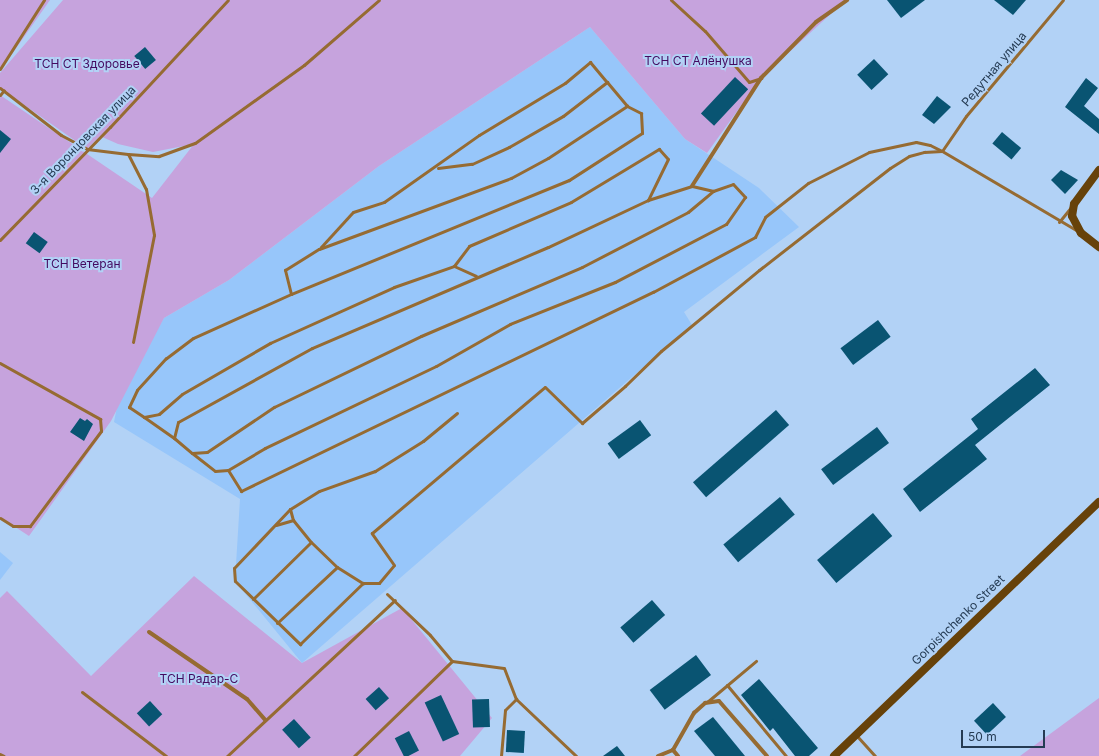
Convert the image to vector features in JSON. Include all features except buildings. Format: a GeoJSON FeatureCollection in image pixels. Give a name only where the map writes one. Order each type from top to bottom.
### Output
{"type":"FeatureCollection","features":[{"type":"Feature","properties":{"kind":"main road"},"geometry":{"type":"LineString","coordinates":[[1099,170],[1074,204],[1072,216],[1081,233],[1099,246]]}},
{"type":"Feature","properties":{"kind":"main road","name":"Gorpishchenko Street"},"geometry":{"type":"LineString","coordinates":[[834,756],[1099,502]]}},
{"type":"Feature","properties":{"kind":"street"},"geometry":{"type":"LineString","coordinates":[[692,186],[761,78],[816,22],[847,0]]}},
{"type":"Feature","properties":{"kind":"street"},"geometry":{"type":"LineString","coordinates":[[149,632],[247,699],[265,720]]}},
{"type":"Feature","properties":{"kind":"street"},"geometry":{"type":"LineString","coordinates":[[658,756],[673,750],[694,713],[705,703],[720,701],[767,756]]}},
{"type":"Feature","properties":{"kind":"street"},"geometry":{"type":"LineString","coordinates":[[673,750],[678,756]]}},
{"type":"Feature","properties":{"kind":"lane"},"geometry":{"type":"LineString","coordinates":[[0,69],[44,0]]}},
{"type":"Feature","properties":{"kind":"lane","name":"3-я Воронцовская улица"},"geometry":{"type":"LineString","coordinates":[[0,240],[228,0]]}},
{"type":"Feature","properties":{"kind":"lane"},"geometry":{"type":"LineString","coordinates":[[0,88],[60,135],[87,149],[159,156],[195,143],[304,65],[378,0]]}},
{"type":"Feature","properties":{"kind":"lane"},"geometry":{"type":"LineString","coordinates":[[671,0],[705,31],[749,82],[761,78]]}},
{"type":"Feature","properties":{"kind":"lane","name":"Редутная улица"},"geometry":{"type":"LineString","coordinates":[[942,151],[966,116],[1063,0]]}},
{"type":"Feature","properties":{"kind":"lane"},"geometry":{"type":"LineString","coordinates":[[192,453],[207,452],[274,407],[428,332],[582,267],[688,212],[713,191],[733,184],[745,197],[726,224],[615,282],[510,324],[436,366],[346,407],[228,470],[215,471],[192,453],[174,438],[129,406],[137,390],[166,358],[193,338],[291,294],[570,180],[642,133],[641,113],[627,106],[590,62],[565,83],[479,135],[436,168],[384,202],[353,212],[320,249]]}},
{"type":"Feature","properties":{"kind":"lane"},"geometry":{"type":"LineString","coordinates":[[436,168],[472,164],[509,147],[563,116],[606,82]]}},
{"type":"Feature","properties":{"kind":"lane"},"geometry":{"type":"LineString","coordinates":[[0,95],[4,90]]}},
{"type":"Feature","properties":{"kind":"lane"},"geometry":{"type":"LineString","coordinates":[[291,294],[285,270],[320,249],[511,178],[548,158],[627,106]]}},
{"type":"Feature","properties":{"kind":"lane"},"geometry":{"type":"LineString","coordinates":[[228,470],[241,491],[653,292],[755,236],[765,217],[808,183],[869,152],[890,145],[916,142],[930,145],[1081,233]]}},
{"type":"Feature","properties":{"kind":"lane"},"geometry":{"type":"LineString","coordinates":[[144,417],[159,414],[182,394],[270,343],[394,287],[454,266],[469,246],[571,202],[659,149],[668,159],[648,200]]}},
{"type":"Feature","properties":{"kind":"lane"},"geometry":{"type":"LineString","coordinates":[[290,509],[293,520],[337,567],[363,583],[379,583],[394,565],[372,533],[545,387],[582,423],[625,386],[660,351],[890,168],[909,156],[924,152],[942,151]]}},
{"type":"Feature","properties":{"kind":"lane"},"geometry":{"type":"LineString","coordinates":[[128,154],[146,189],[154,235],[133,342]]}},
{"type":"Feature","properties":{"kind":"lane"},"geometry":{"type":"LineString","coordinates":[[174,438],[178,422],[305,352],[476,276],[548,247],[648,200],[692,186],[713,191]]}},
{"type":"Feature","properties":{"kind":"lane"},"geometry":{"type":"LineString","coordinates":[[1060,222],[1074,204]]}},
{"type":"Feature","properties":{"kind":"lane"},"geometry":{"type":"LineString","coordinates":[[454,266],[476,276]]}},
{"type":"Feature","properties":{"kind":"lane"},"geometry":{"type":"LineString","coordinates":[[0,363],[100,419],[101,431],[30,526],[13,526],[0,518]]}},
{"type":"Feature","properties":{"kind":"lane"},"geometry":{"type":"LineString","coordinates":[[363,583],[300,644],[234,581],[234,568],[290,509],[320,491],[375,471],[423,441],[457,413]]}},
{"type":"Feature","properties":{"kind":"lane"},"geometry":{"type":"LineString","coordinates":[[276,525],[293,520]]}},
{"type":"Feature","properties":{"kind":"lane"},"geometry":{"type":"LineString","coordinates":[[253,599],[312,542]]}},
{"type":"Feature","properties":{"kind":"lane"},"geometry":{"type":"LineString","coordinates":[[277,623],[337,567]]}},
{"type":"Feature","properties":{"kind":"lane"},"geometry":{"type":"LineString","coordinates":[[387,594],[395,600],[452,661],[504,668],[516,699],[576,756]]}},
{"type":"Feature","properties":{"kind":"lane"},"geometry":{"type":"LineString","coordinates":[[227,756],[395,600]]}},
{"type":"Feature","properties":{"kind":"lane"},"geometry":{"type":"LineString","coordinates":[[354,756],[452,661]]}},
{"type":"Feature","properties":{"kind":"lane"},"geometry":{"type":"LineString","coordinates":[[705,703],[756,661]]}},
{"type":"Feature","properties":{"kind":"lane"},"geometry":{"type":"LineString","coordinates":[[727,685],[786,756]]}},
{"type":"Feature","properties":{"kind":"lane"},"geometry":{"type":"LineString","coordinates":[[82,692],[166,756]]}},
{"type":"Feature","properties":{"kind":"lane"},"geometry":{"type":"LineString","coordinates":[[501,756],[505,710],[516,699]]}},
{"type":"Feature","properties":{"kind":"lane"},"geometry":{"type":"LineString","coordinates":[[856,735],[875,756]]}},
{"type":"Feature","properties":{"kind":"lane"},"geometry":{"type":"LineString","coordinates":[[0,754],[4,756]]}},
{"type":"Feature","properties":{"kind":"shaded area"},"geometry":{"type":"Polygon","coordinates":[[[590,27],[685,139],[759,188],[799,227],[684,312],[692,325],[302,663],[235,581],[240,499],[114,422],[120,392],[164,318],[229,280],[379,166],[590,27]]]}},
{"type":"Feature","properties":{"kind":"shaded area"},"geometry":{"type":"Polygon","coordinates":[[[0,552],[13,563],[0,580],[0,552]]]}},
{"type":"Feature","properties":{"kind":"green space"},"geometry":{"type":"Polygon","coordinates":[[[0,0],[50,0],[0,71],[0,0]]]}},
{"type":"Feature","properties":{"kind":"green space"},"geometry":{"type":"Polygon","coordinates":[[[63,0],[846,0],[761,78],[707,153],[685,139],[590,27],[379,166],[229,280],[164,318],[111,421],[29,536],[0,517],[0,95],[152,198],[194,144],[153,152],[118,144],[100,136],[87,149],[0,88],[0,73],[63,0]]]}},
{"type":"Feature","properties":{"kind":"green space","name":"ТСН Радар-С"},"geometry":{"type":"Polygon","coordinates":[[[194,576],[302,663],[402,608],[492,718],[460,756],[0,756],[0,598],[7,591],[91,676],[194,576]]]}},
{"type":"Feature","properties":{"kind":"green space"},"geometry":{"type":"Polygon","coordinates":[[[1099,698],[1099,756],[1020,756],[1099,698]]]}},
{"type":"Feature","properties":{"kind":"park label","name":"ТСН СТ Алёнушка"},"geometry":{"type":"Point","coordinates":[698,61]}},
{"type":"Feature","properties":{"kind":"park label","name":"ТСН СТ Здоровье"},"geometry":{"type":"Point","coordinates":[87,64]}},
{"type":"Feature","properties":{"kind":"park label","name":"ТСН Ветеран"},"geometry":{"type":"Point","coordinates":[82,264]}}]}
